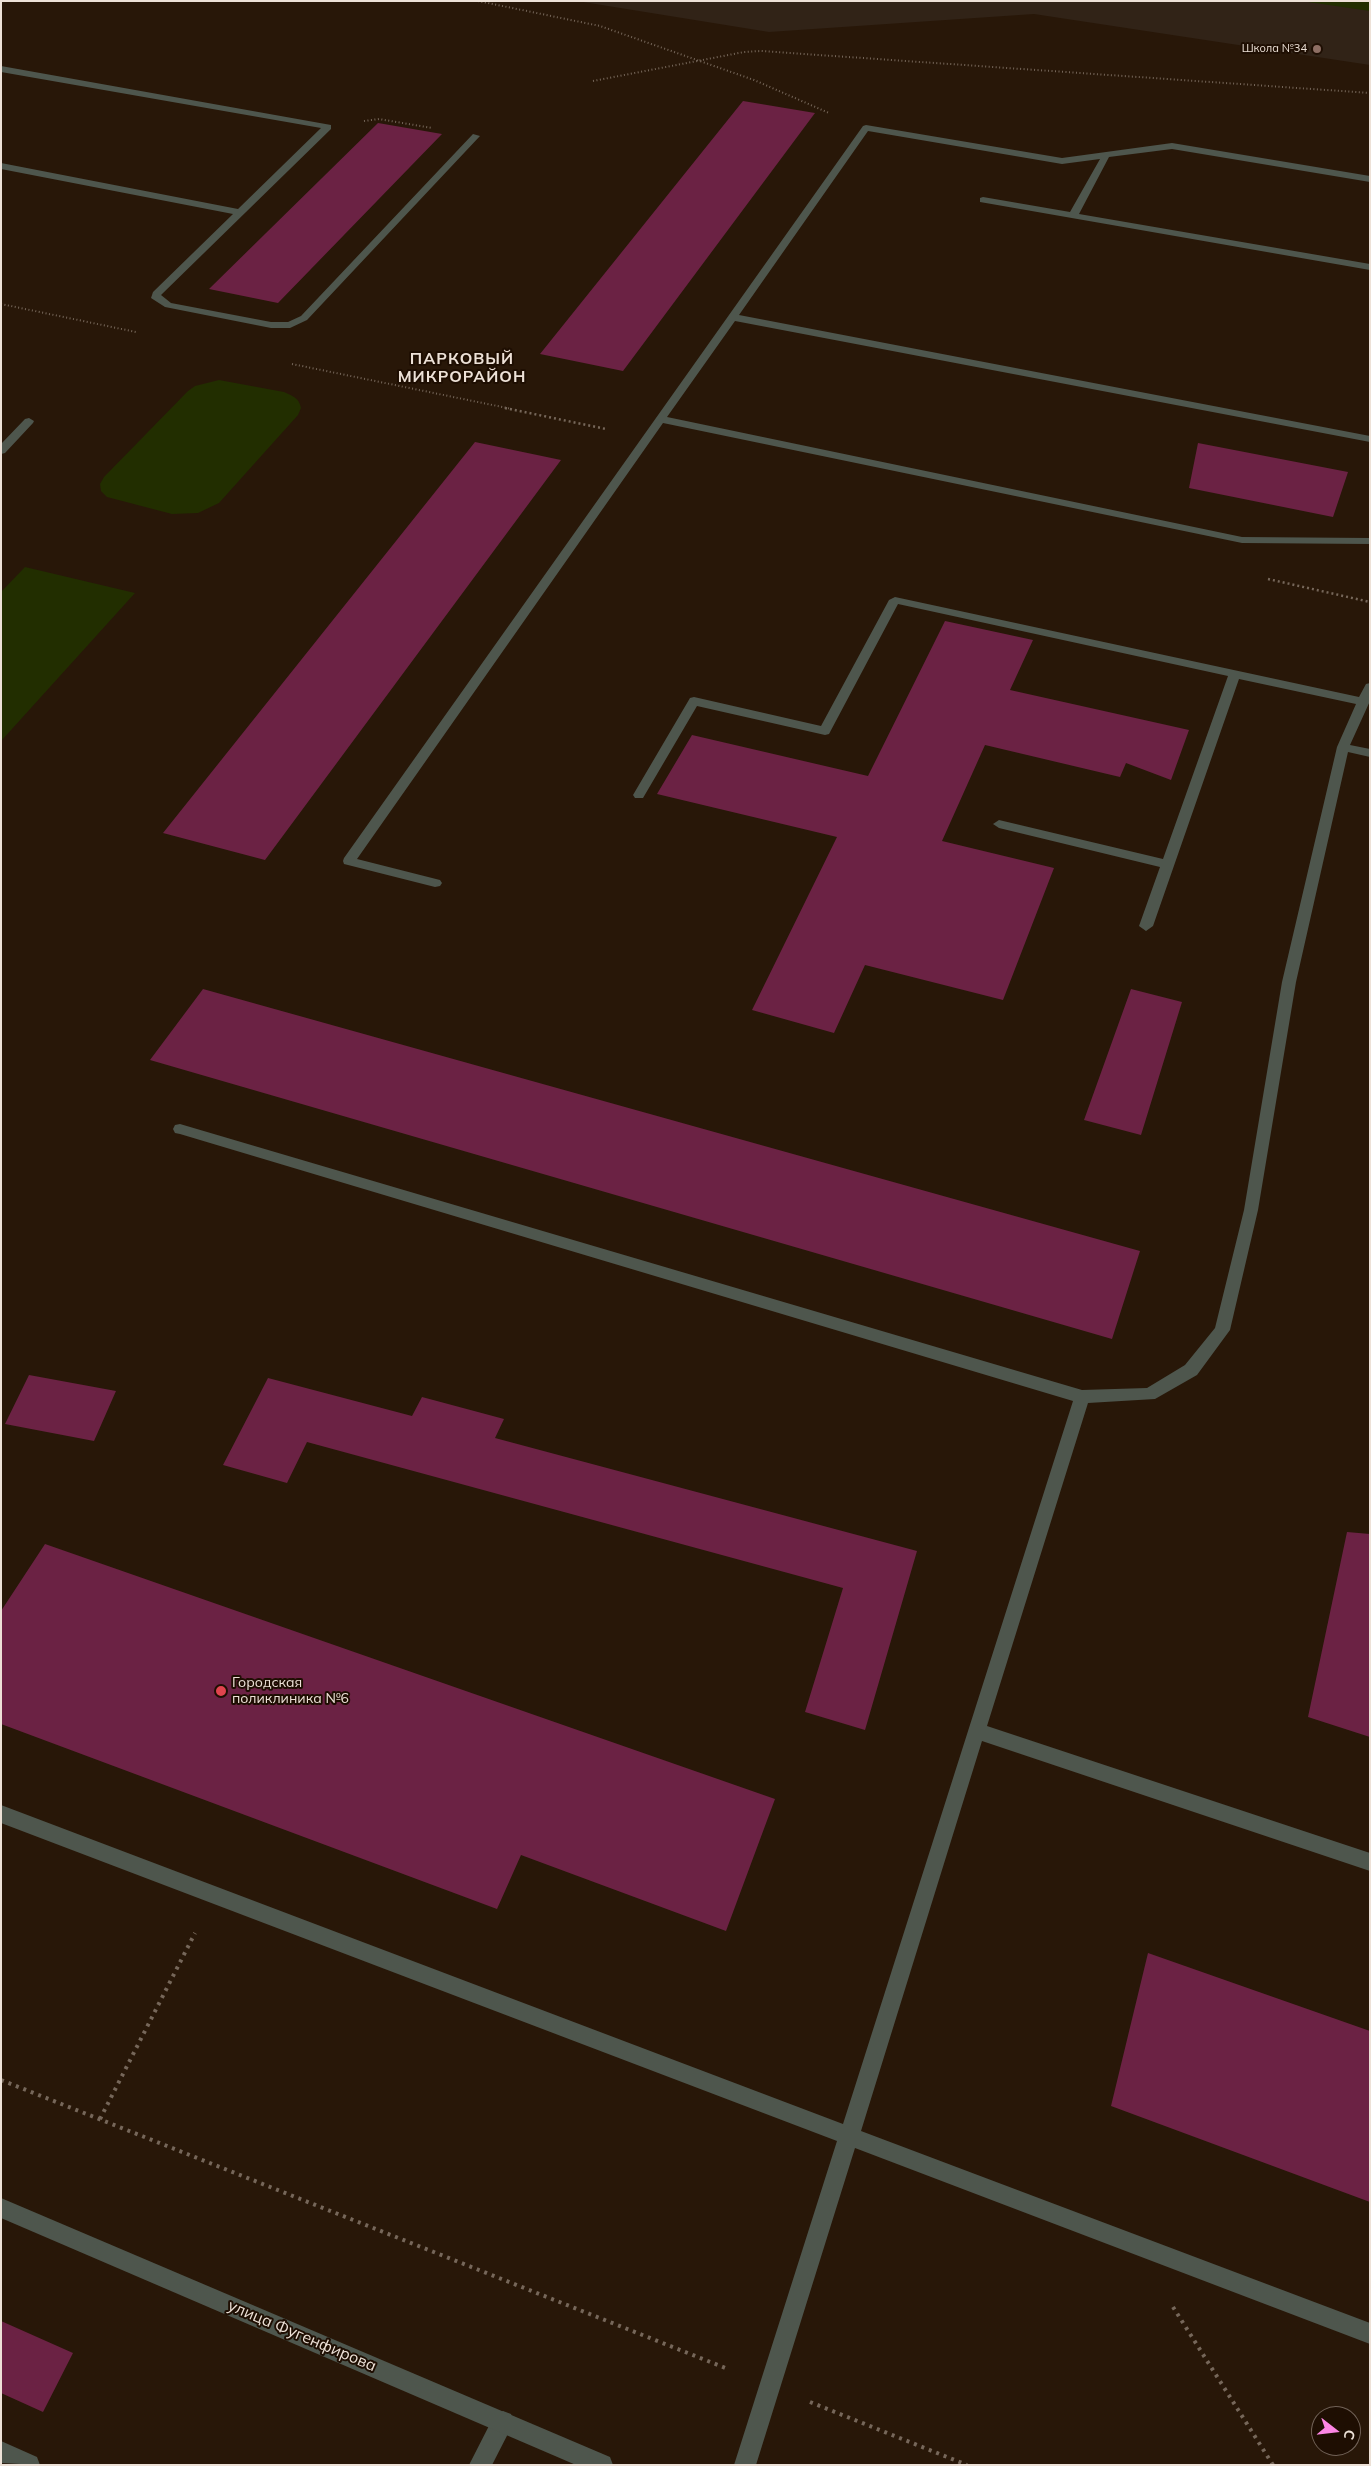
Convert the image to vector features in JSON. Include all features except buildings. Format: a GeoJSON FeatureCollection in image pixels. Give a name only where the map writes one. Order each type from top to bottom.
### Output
{"type":"FeatureCollection","features":[{"type":"Feature","properties":{"kind":"street"},"geometry":{"type":"LineString","coordinates":[[1,69],[328,127]]}},
{"type":"Feature","properties":{"kind":"street"},"geometry":{"type":"LineString","coordinates":[[328,127],[159,289],[156,298],[168,305],[271,325],[290,325],[304,318],[476,136]]}},
{"type":"Feature","properties":{"kind":"street"},"geometry":{"type":"LineString","coordinates":[[435,883],[349,861],[866,128],[1062,160],[1172,146],[1370,179]]}},
{"type":"Feature","properties":{"kind":"street"},"geometry":{"type":"LineString","coordinates":[[1073,216],[1106,155]]}},
{"type":"Feature","properties":{"kind":"street"},"geometry":{"type":"LineString","coordinates":[[1,166],[239,212]]}},
{"type":"Feature","properties":{"kind":"street"},"geometry":{"type":"LineString","coordinates":[[983,200],[1370,267]]}},
{"type":"Feature","properties":{"kind":"street"},"geometry":{"type":"LineString","coordinates":[[732,317],[1370,439]]}},
{"type":"Feature","properties":{"kind":"street"},"geometry":{"type":"LineString","coordinates":[[660,419],[1242,540],[1370,541]]}},
{"type":"Feature","properties":{"kind":"street"},"geometry":{"type":"LineString","coordinates":[[1,450],[29,421]]}},
{"type":"Feature","properties":{"kind":"street"},"geometry":{"type":"LineString","coordinates":[[638,795],[694,700],[825,731],[895,600],[1363,702]]}},
{"type":"Feature","properties":{"kind":"street"},"geometry":{"type":"LineString","coordinates":[[1146,926],[1235,674]]}},
{"type":"Feature","properties":{"kind":"street"},"geometry":{"type":"LineString","coordinates":[[180,1129],[1082,1396],[1149,1394],[1191,1370],[1222,1330],[1251,1210],[1289,982],[1343,747],[1370,687]]}},
{"type":"Feature","properties":{"kind":"street"},"geometry":{"type":"LineString","coordinates":[[1343,747],[1370,753]]}},
{"type":"Feature","properties":{"kind":"street"},"geometry":{"type":"LineString","coordinates":[[999,824],[1167,864]]}},
{"type":"Feature","properties":{"kind":"street"},"geometry":{"type":"LineString","coordinates":[[745,2465],[1082,1396]]}},
{"type":"Feature","properties":{"kind":"street"},"geometry":{"type":"LineString","coordinates":[[977,1731],[1370,1862]]}},
{"type":"Feature","properties":{"kind":"street"},"geometry":{"type":"LineString","coordinates":[[1,1814],[1370,2334]]}},
{"type":"Feature","properties":{"kind":"street","name":"улица Фугенфирова"},"geometry":{"type":"LineString","coordinates":[[1,2208],[602,2465]]}},
{"type":"Feature","properties":{"kind":"street"},"geometry":{"type":"LineString","coordinates":[[480,2465],[503,2422]]}},
{"type":"Feature","properties":{"kind":"street"},"geometry":{"type":"LineString","coordinates":[[1,2452],[29,2465]]}},
{"type":"Feature","properties":{"kind":"path"},"geometry":{"type":"LineString","coordinates":[[478,1],[600,26],[754,80],[866,128]]}},
{"type":"Feature","properties":{"kind":"path"},"geometry":{"type":"LineString","coordinates":[[593,81],[744,52],[762,52],[1370,93]]}},
{"type":"Feature","properties":{"kind":"path"},"geometry":{"type":"LineString","coordinates":[[328,127],[378,119],[476,136]]}},
{"type":"Feature","properties":{"kind":"path"},"geometry":{"type":"LineString","coordinates":[[100,2119],[215,1895]]}},
{"type":"Feature","properties":{"kind":"path"},"geometry":{"type":"LineString","coordinates":[[1,2080],[967,2465]]}},
{"type":"Feature","properties":{"kind":"path"},"geometry":{"type":"LineString","coordinates":[[1132,2243],[1272,2465]]}},
{"type":"Feature","properties":{"kind":"shaded area","name":"Школа №34"},"geometry":{"type":"Polygon","coordinates":[[[577,1],[1370,1],[1370,65],[1034,14],[769,32],[577,1]]]}},
{"type":"Feature","properties":{"kind":"green space"},"geometry":{"type":"Polygon","coordinates":[[[1301,1],[1370,1],[1370,11],[1301,1]]]}},
{"type":"Feature","properties":{"kind":"green space"},"geometry":{"type":"Polygon","coordinates":[[[219,380],[284,392],[293,396],[301,408],[298,415],[219,503],[198,513],[172,514],[107,497],[101,491],[100,484],[104,477],[188,391],[195,386],[219,380]]]}},
{"type":"Feature","properties":{"kind":"green space"},"geometry":{"type":"Polygon","coordinates":[[[25,567],[135,593],[2,740],[1,592],[25,567]]]}},
{"type":"Feature","properties":{"kind":"place","name":"Школа №34"},"geometry":{"type":"Point","coordinates":[1317,49]}},
{"type":"Feature","properties":{"kind":"place","name":"Городская поликлиника №6"},"geometry":{"type":"Point","coordinates":[221,1691]}},
{"type":"Feature","properties":{"kind":"district","name":"ПАРКОВЫЙ МИКРОРАЙОН"},"geometry":{"type":"Point","coordinates":[462,368]}}]}
